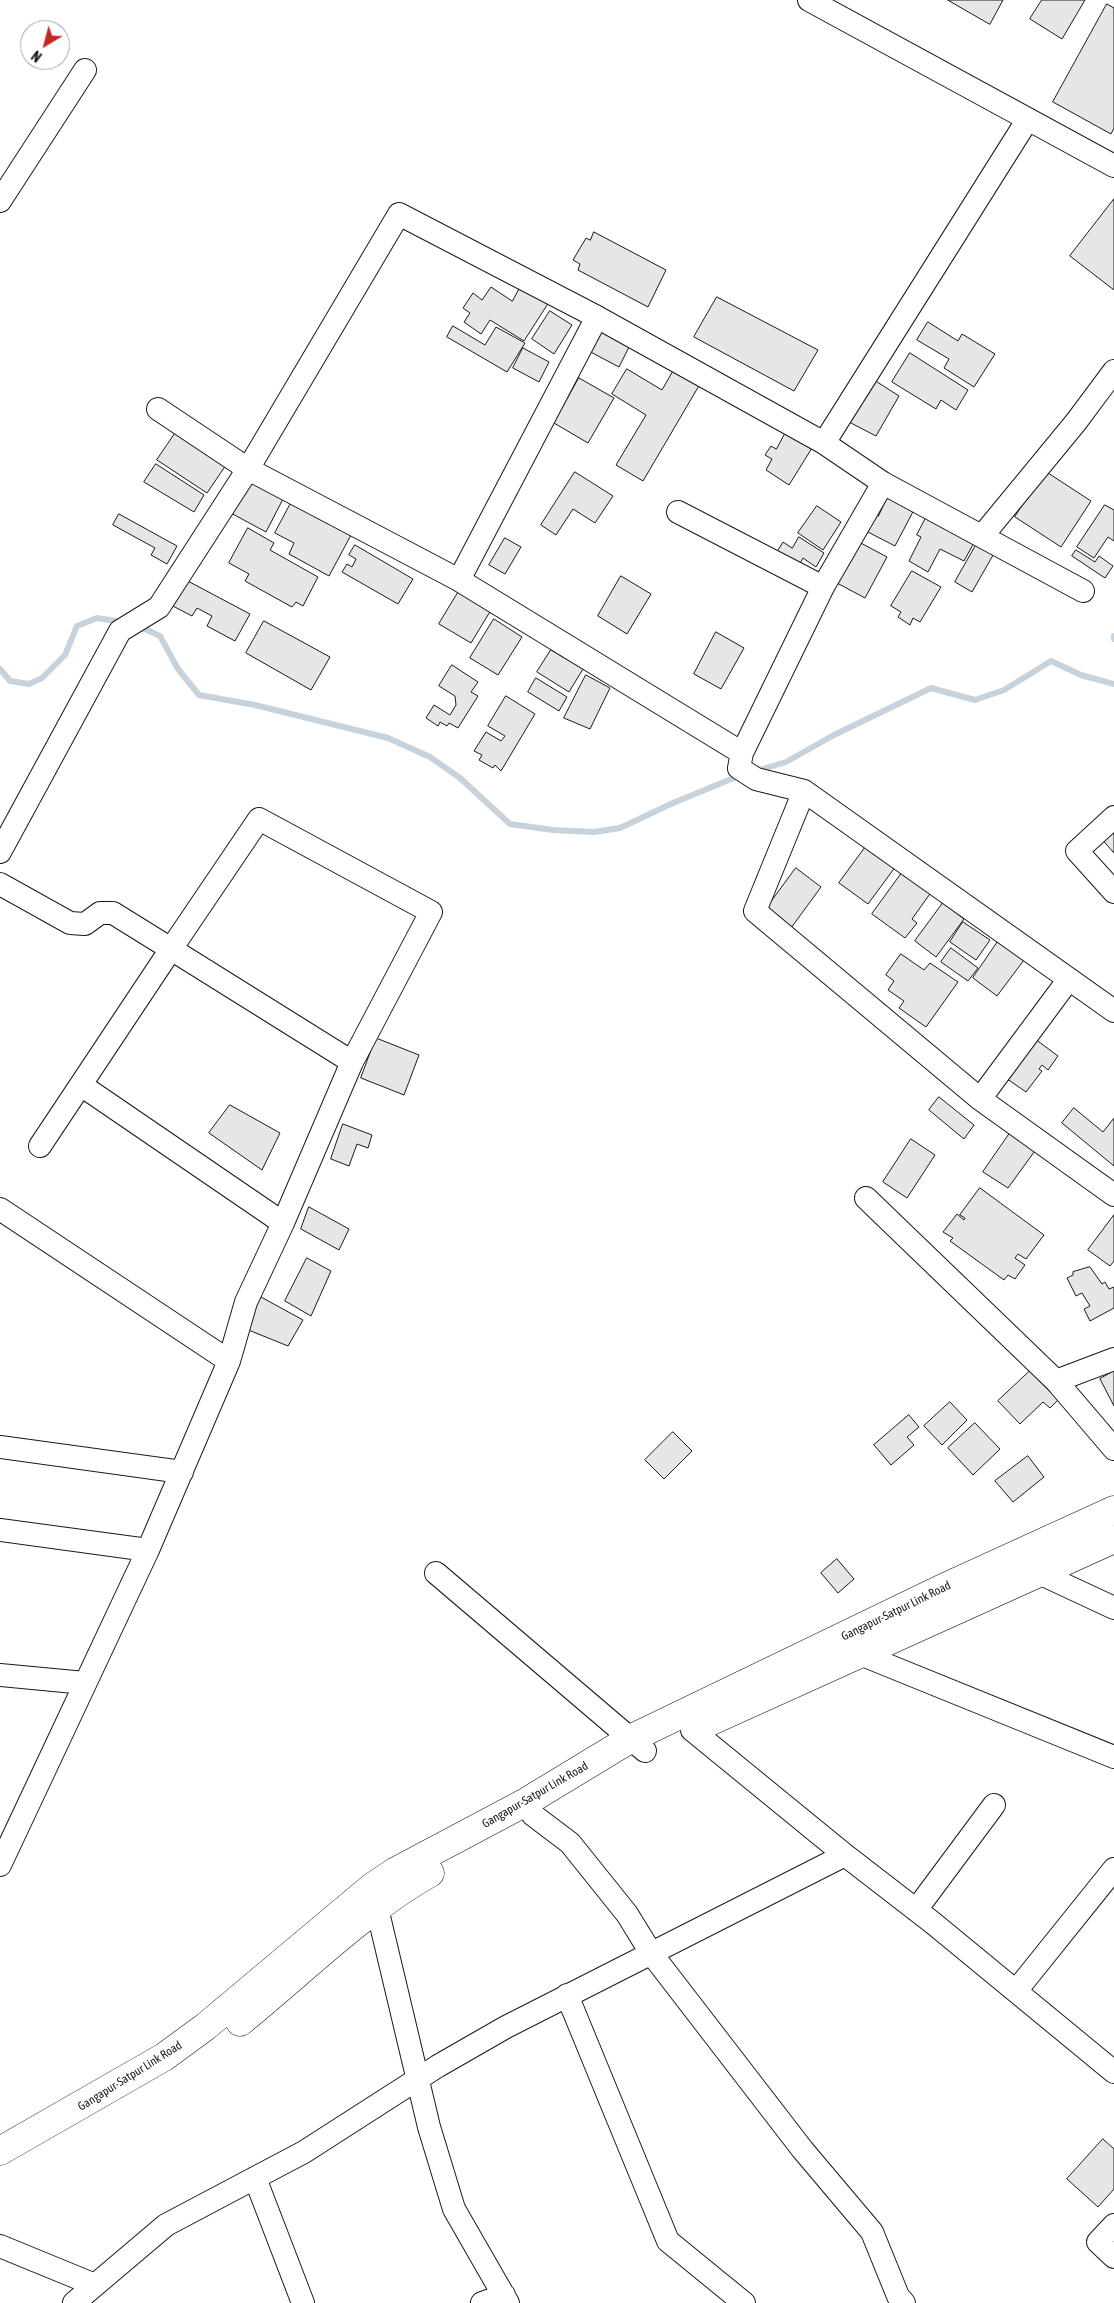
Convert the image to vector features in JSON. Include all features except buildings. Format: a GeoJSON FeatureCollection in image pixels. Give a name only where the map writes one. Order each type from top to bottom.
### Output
{"type":"FeatureCollection","features":[{"type":"Feature","properties":{"kind":"main road","name":"Gangapur-Satpur Link Road"},"geometry":{"type":"LineString","coordinates":[[638,1745],[692,1730],[860,1654],[1033,1562],[1114,1510]]}},
{"type":"Feature","properties":{"kind":"main road","name":"Gangapur-Satpur Link Road"},"geometry":{"type":"LineString","coordinates":[[0,2172],[55,2143],[174,2072],[262,2004],[406,1886],[530,1808],[638,1745],[945,1587],[1114,1540]]}},
{"type":"Feature","properties":{"kind":"main road","name":"Gangapur-Satpur Link Road"},"geometry":{"type":"LineString","coordinates":[[0,2151],[164,2057],[205,2027],[334,1918],[396,1871],[530,1808]]}},
{"type":"Feature","properties":{"kind":"street"},"geometry":{"type":"LineString","coordinates":[[809,0],[1114,166]]}},
{"type":"Feature","properties":{"kind":"street"},"geometry":{"type":"LineString","coordinates":[[0,201],[85,70]]}},
{"type":"Feature","properties":{"kind":"street"},"geometry":{"type":"LineString","coordinates":[[824,443],[1028,120]]}},
{"type":"Feature","properties":{"kind":"street"},"geometry":{"type":"LineString","coordinates":[[0,852],[120,631],[159,607],[248,468],[399,214],[597,317],[824,443],[883,482],[1083,591]]}},
{"type":"Feature","properties":{"kind":"street"},"geometry":{"type":"LineString","coordinates":[[459,580],[597,317]]}},
{"type":"Feature","properties":{"kind":"street"},"geometry":{"type":"LineString","coordinates":[[983,535],[1076,422],[1114,370]]}},
{"type":"Feature","properties":{"kind":"street"},"geometry":{"type":"LineString","coordinates":[[158,408],[248,468],[459,580],[746,766],[804,791],[1114,1011]]}},
{"type":"Feature","properties":{"kind":"street"},"geometry":{"type":"LineString","coordinates":[[746,766],[823,587],[883,482]]}},
{"type":"Feature","properties":{"kind":"street"},"geometry":{"type":"LineString","coordinates":[[678,512],[823,587]]}},
{"type":"Feature","properties":{"kind":"street"},"geometry":{"type":"LineString","coordinates":[[804,791],[755,911],[980,1099],[1114,1195]]}},
{"type":"Feature","properties":{"kind":"street"},"geometry":{"type":"LineString","coordinates":[[1114,817],[1077,851],[1114,892]]}},
{"type":"Feature","properties":{"kind":"street"},"geometry":{"type":"LineString","coordinates":[[0,1866],[148,1550],[229,1361],[246,1302],[283,1223],[352,1062],[431,912],[260,819],[40,1146]]}},
{"type":"Feature","properties":{"kind":"street"},"geometry":{"type":"LineString","coordinates":[[0,884],[70,923],[85,924],[100,913],[113,913],[352,1062]]}},
{"type":"Feature","properties":{"kind":"street"},"geometry":{"type":"LineString","coordinates":[[980,1099],[1069,979]]}},
{"type":"Feature","properties":{"kind":"street"},"geometry":{"type":"LineString","coordinates":[[81,1085],[283,1223]]}},
{"type":"Feature","properties":{"kind":"street"},"geometry":{"type":"LineString","coordinates":[[866,1198],[1056,1381],[1114,1449]]}},
{"type":"Feature","properties":{"kind":"street"},"geometry":{"type":"LineString","coordinates":[[0,1209],[229,1361]]}},
{"type":"Feature","properties":{"kind":"street"},"geometry":{"type":"LineString","coordinates":[[1056,1381],[1114,1359]]}},
{"type":"Feature","properties":{"kind":"street"},"geometry":{"type":"LineString","coordinates":[[0,1447],[182,1472]]}},
{"type":"Feature","properties":{"kind":"street"},"geometry":{"type":"LineString","coordinates":[[0,1530],[148,1550]]}},
{"type":"Feature","properties":{"kind":"street"},"geometry":{"type":"LineString","coordinates":[[1033,1562],[1114,1608]]}},
{"type":"Feature","properties":{"kind":"street"},"geometry":{"type":"LineString","coordinates":[[436,1573],[638,1745]]}},
{"type":"Feature","properties":{"kind":"street"},"geometry":{"type":"LineString","coordinates":[[860,1654],[1114,1757]]}},
{"type":"Feature","properties":{"kind":"street"},"geometry":{"type":"LineString","coordinates":[[0,1675],[85,1683]]}},
{"type":"Feature","properties":{"kind":"street"},"geometry":{"type":"LineString","coordinates":[[692,1730],[1113,2070]]}},
{"type":"Feature","properties":{"kind":"street"},"geometry":{"type":"LineString","coordinates":[[916,1910],[994,1805]]}},
{"type":"Feature","properties":{"kind":"street"},"geometry":{"type":"LineString","coordinates":[[530,1808],[570,1843],[627,1914],[651,1953],[802,2149],[872,2232],[899,2301]]}},
{"type":"Feature","properties":{"kind":"street"},"geometry":{"type":"LineString","coordinates":[[74,2303],[166,2225],[304,2152],[418,2079],[506,2026],[845,1855]]}},
{"type":"Feature","properties":{"kind":"street"},"geometry":{"type":"LineString","coordinates":[[1016,1991],[1114,1869]]}},
{"type":"Feature","properties":{"kind":"street"},"geometry":{"type":"LineString","coordinates":[[377,1908],[429,2127],[454,2209],[506,2299],[482,2303]]}},
{"type":"Feature","properties":{"kind":"street"},"geometry":{"type":"LineString","coordinates":[[567,1996],[668,2241],[744,2303]]}},
{"type":"Feature","properties":{"kind":"street"},"geometry":{"type":"LineString","coordinates":[[255,2178],[303,2303]]}},
{"type":"Feature","properties":{"kind":"street"},"geometry":{"type":"LineString","coordinates":[[1114,2225],[1098,2242],[1114,2258]]}},
{"type":"Feature","properties":{"kind":"street"},"geometry":{"type":"LineString","coordinates":[[0,2246],[95,2285]]}},
{"type":"Feature","properties":{"kind":"waterway"},"geometry":{"type":"LineString","coordinates":[[0,669],[10,681],[29,684],[42,678],[65,655],[77,626],[97,618],[121,622]]}},
{"type":"Feature","properties":{"kind":"waterway"},"geometry":{"type":"LineString","coordinates":[[138,626],[160,636],[178,669],[199,695],[255,705],[388,738],[430,757],[460,778],[510,824],[553,830],[594,832],[620,828],[673,803],[741,775]]}},
{"type":"Feature","properties":{"kind":"waterway"},"geometry":{"type":"LineString","coordinates":[[756,771],[786,762],[834,735],[931,688],[975,700],[1004,690],[1051,661],[1081,675],[1114,684]]}}]}
